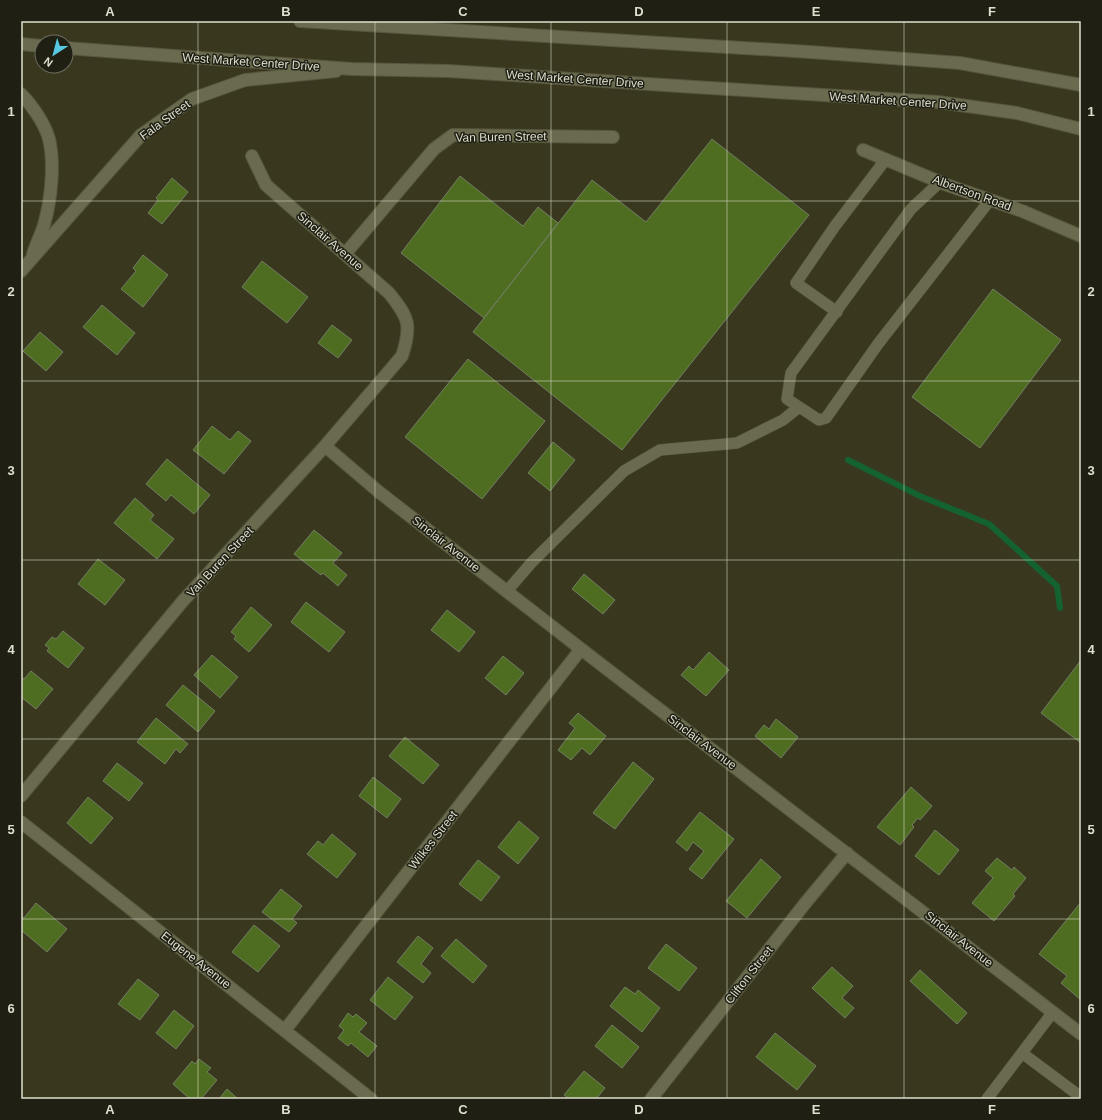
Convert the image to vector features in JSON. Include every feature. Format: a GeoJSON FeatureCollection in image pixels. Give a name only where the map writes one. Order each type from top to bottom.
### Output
{"type":"FeatureCollection","features":[{"type":"Feature","properties":{"kind":"street"},"geometry":{"type":"LineString","coordinates":[[300,21],[810,52],[960,64],[1081,85]]}},
{"type":"Feature","properties":{"kind":"street"},"geometry":{"type":"LineString","coordinates":[[336,21],[351,24]]}},
{"type":"Feature","properties":{"kind":"street"},"geometry":{"type":"LineString","coordinates":[[21,44],[34,45]]}},
{"type":"Feature","properties":{"kind":"street","name":"West Market Center Drive"},"geometry":{"type":"LineString","coordinates":[[74,49],[352,69],[449,71],[938,102],[1017,113],[1081,129]]}},
{"type":"Feature","properties":{"kind":"street","name":"Fala Street"},"geometry":{"type":"LineString","coordinates":[[21,271],[141,135],[192,99],[245,80],[352,69]]}},
{"type":"Feature","properties":{"kind":"street","name":"Fala Street"},"geometry":{"type":"LineString","coordinates":[[21,94],[37,114],[48,138],[51,158],[49,202],[44,226],[30,262]]}},
{"type":"Feature","properties":{"kind":"street","name":"Van Buren Street"},"geometry":{"type":"LineString","coordinates":[[345,254],[434,149],[453,135],[613,137]]}},
{"type":"Feature","properties":{"kind":"street","name":"Albertson Road"},"geometry":{"type":"LineString","coordinates":[[863,150],[940,182],[1022,211],[1081,236]]}},
{"type":"Feature","properties":{"kind":"street","name":"Sinclair Avenue"},"geometry":{"type":"LineString","coordinates":[[252,156],[266,185],[389,293],[402,309],[408,324]]}},
{"type":"Feature","properties":{"kind":"street","name":"Van Buren Street"},"geometry":{"type":"LineString","coordinates":[[21,796],[182,602],[325,446],[402,356],[407,339],[408,324]]}},
{"type":"Feature","properties":{"kind":"street","name":"Sinclair Avenue"},"geometry":{"type":"LineString","coordinates":[[325,446],[379,492],[1081,1034]]}},
{"type":"Feature","properties":{"kind":"street","name":"Wilkes Street"},"geometry":{"type":"LineString","coordinates":[[285,1030],[581,649]]}},
{"type":"Feature","properties":{"kind":"street","name":"Eugene Avenue"},"geometry":{"type":"LineString","coordinates":[[21,822],[371,1099]]}},
{"type":"Feature","properties":{"kind":"street","name":"Clifton Street"},"geometry":{"type":"LineString","coordinates":[[651,1099],[807,901],[847,853]]}},
{"type":"Feature","properties":{"kind":"lane"},"geometry":{"type":"LineString","coordinates":[[837,312],[796,283],[835,226],[886,159]]}},
{"type":"Feature","properties":{"kind":"lane"},"geometry":{"type":"LineString","coordinates":[[940,182],[911,208],[837,312],[791,373],[787,399],[819,420],[826,418],[869,356],[990,200]]}},
{"type":"Feature","properties":{"kind":"lane"},"geometry":{"type":"LineString","coordinates":[[507,591],[532,562],[624,471],[660,450],[737,443],[783,420],[799,407]]}},
{"type":"Feature","properties":{"kind":"lane"},"geometry":{"type":"LineString","coordinates":[[987,1099],[1053,1012]]}},
{"type":"Feature","properties":{"kind":"lane"},"geometry":{"type":"LineString","coordinates":[[1022,1053],[1081,1097]]}},
{"type":"Feature","properties":{"kind":"building"},"geometry":{"type":"Polygon","coordinates":[[[712,139],[809,215],[622,450],[473,332],[592,180],[646,222],[712,139]]]}},
{"type":"Feature","properties":{"kind":"building"},"geometry":{"type":"Polygon","coordinates":[[[460,176],[523,226],[538,207],[558,223],[484,318],[401,253],[460,176]]]}},
{"type":"Feature","properties":{"kind":"building"},"geometry":{"type":"Polygon","coordinates":[[[172,178],[188,192],[162,224],[148,213],[158,200],[156,198],[172,178]]]}},
{"type":"Feature","properties":{"kind":"building"},"geometry":{"type":"Polygon","coordinates":[[[143,255],[168,275],[143,307],[121,289],[136,271],[133,268],[143,255]]]}},
{"type":"Feature","properties":{"kind":"building"},"geometry":{"type":"Polygon","coordinates":[[[262,261],[308,297],[287,323],[242,287],[262,261]]]}},
{"type":"Feature","properties":{"kind":"building"},"geometry":{"type":"Polygon","coordinates":[[[993,289],[1061,340],[980,448],[912,397],[993,289]]]}},
{"type":"Feature","properties":{"kind":"building"},"geometry":{"type":"Polygon","coordinates":[[[102,305],[135,333],[117,355],[83,327],[102,305]]]}},
{"type":"Feature","properties":{"kind":"building"},"geometry":{"type":"Polygon","coordinates":[[[332,325],[352,340],[338,358],[318,343],[332,325]]]}},
{"type":"Feature","properties":{"kind":"building"},"geometry":{"type":"Polygon","coordinates":[[[40,332],[63,352],[46,371],[23,351],[40,332]]]}},
{"type":"Feature","properties":{"kind":"building"},"geometry":{"type":"Polygon","coordinates":[[[468,359],[545,421],[482,499],[405,437],[468,359]]]}},
{"type":"Feature","properties":{"kind":"building"},"geometry":{"type":"Polygon","coordinates":[[[212,426],[230,440],[238,431],[251,441],[224,474],[193,450],[212,426]]]}},
{"type":"Feature","properties":{"kind":"building"},"geometry":{"type":"Polygon","coordinates":[[[553,442],[575,460],[550,491],[528,473],[553,442]]]}},
{"type":"Feature","properties":{"kind":"building"},"geometry":{"type":"Polygon","coordinates":[[[167,459],[210,495],[194,514],[171,495],[166,501],[146,484],[167,459]]]}},
{"type":"Feature","properties":{"kind":"building"},"geometry":{"type":"Polygon","coordinates":[[[135,498],[154,515],[150,520],[174,539],[157,559],[114,523],[135,498]]]}},
{"type":"Feature","properties":{"kind":"building"},"geometry":{"type":"Polygon","coordinates":[[[314,530],[342,553],[333,563],[347,575],[338,586],[323,573],[321,575],[294,554],[314,530]]]}},
{"type":"Feature","properties":{"kind":"building"},"geometry":{"type":"Polygon","coordinates":[[[98,559],[125,580],[105,605],[78,584],[98,559]]]}},
{"type":"Feature","properties":{"kind":"building"},"geometry":{"type":"Polygon","coordinates":[[[584,574],[615,600],[603,614],[572,589],[584,574]]]}},
{"type":"Feature","properties":{"kind":"building"},"geometry":{"type":"Polygon","coordinates":[[[306,602],[345,632],[329,652],[291,622],[306,602]]]}},
{"type":"Feature","properties":{"kind":"building"},"geometry":{"type":"Polygon","coordinates":[[[251,607],[272,625],[249,652],[234,639],[236,636],[231,632],[251,607]]]}},
{"type":"Feature","properties":{"kind":"building"},"geometry":{"type":"Polygon","coordinates":[[[447,610],[475,632],[459,652],[431,630],[447,610]]]}},
{"type":"Feature","properties":{"kind":"building"},"geometry":{"type":"Polygon","coordinates":[[[63,631],[84,648],[68,668],[47,651],[49,648],[45,645],[52,637],[56,639],[63,631]]]}},
{"type":"Feature","properties":{"kind":"building"},"geometry":{"type":"Polygon","coordinates":[[[709,652],[729,670],[706,696],[681,675],[689,666],[693,670],[709,652]]]}},
{"type":"Feature","properties":{"kind":"building"},"geometry":{"type":"Polygon","coordinates":[[[212,655],[238,677],[220,698],[194,675],[212,655]]]}},
{"type":"Feature","properties":{"kind":"building"},"geometry":{"type":"Polygon","coordinates":[[[503,656],[524,673],[506,695],[485,678],[503,656]]]}},
{"type":"Feature","properties":{"kind":"building"},"geometry":{"type":"Polygon","coordinates":[[[1081,660],[1081,743],[1041,713],[1081,660]]]}},
{"type":"Feature","properties":{"kind":"building"},"geometry":{"type":"Polygon","coordinates":[[[31,671],[53,689],[36,709],[21,697],[21,677],[24,679],[31,671]]]}},
{"type":"Feature","properties":{"kind":"building"},"geometry":{"type":"Polygon","coordinates":[[[183,685],[215,711],[198,732],[166,705],[183,685]]]}},
{"type":"Feature","properties":{"kind":"building"},"geometry":{"type":"Polygon","coordinates":[[[578,713],[606,736],[590,755],[582,748],[571,760],[558,750],[575,728],[569,723],[578,713]]]}},
{"type":"Feature","properties":{"kind":"building"},"geometry":{"type":"Polygon","coordinates":[[[156,718],[188,744],[180,753],[176,749],[165,764],[137,742],[156,718]]]}},
{"type":"Feature","properties":{"kind":"building"},"geometry":{"type":"Polygon","coordinates":[[[776,719],[798,737],[781,758],[755,736],[764,725],[769,729],[776,719]]]}},
{"type":"Feature","properties":{"kind":"building"},"geometry":{"type":"Polygon","coordinates":[[[405,737],[439,765],[423,784],[389,756],[405,737]]]}},
{"type":"Feature","properties":{"kind":"building"},"geometry":{"type":"Polygon","coordinates":[[[633,762],[654,779],[615,829],[593,813],[633,762]]]}},
{"type":"Feature","properties":{"kind":"building"},"geometry":{"type":"Polygon","coordinates":[[[117,763],[143,783],[129,801],[103,781],[117,763]]]}},
{"type":"Feature","properties":{"kind":"building"},"geometry":{"type":"Polygon","coordinates":[[[373,777],[401,799],[387,818],[359,796],[373,777]]]}},
{"type":"Feature","properties":{"kind":"building"},"geometry":{"type":"Polygon","coordinates":[[[911,787],[932,806],[920,820],[918,818],[912,825],[914,827],[900,845],[877,827],[911,787]]]}},
{"type":"Feature","properties":{"kind":"building"},"geometry":{"type":"Polygon","coordinates":[[[88,797],[113,818],[91,844],[67,823],[88,797]]]}},
{"type":"Feature","properties":{"kind":"building"},"geometry":{"type":"Polygon","coordinates":[[[700,812],[734,839],[702,879],[689,869],[704,851],[693,842],[687,851],[676,842],[700,812]]]}},
{"type":"Feature","properties":{"kind":"building"},"geometry":{"type":"Polygon","coordinates":[[[519,821],[539,838],[518,864],[498,847],[519,821]]]}},
{"type":"Feature","properties":{"kind":"building"},"geometry":{"type":"Polygon","coordinates":[[[935,830],[959,850],[939,875],[915,856],[935,830]]]}},
{"type":"Feature","properties":{"kind":"building"},"geometry":{"type":"Polygon","coordinates":[[[332,834],[356,854],[337,878],[307,854],[318,841],[323,845],[332,834]]]}},
{"type":"Feature","properties":{"kind":"building"},"geometry":{"type":"Polygon","coordinates":[[[997,858],[1012,870],[1014,867],[1026,878],[1013,894],[1015,896],[994,921],[972,903],[993,878],[985,871],[997,858]]]}},
{"type":"Feature","properties":{"kind":"building"},"geometry":{"type":"Polygon","coordinates":[[[761,859],[781,877],[747,918],[726,901],[761,859]]]}},
{"type":"Feature","properties":{"kind":"building"},"geometry":{"type":"Polygon","coordinates":[[[478,860],[500,877],[481,901],[459,884],[478,860]]]}},
{"type":"Feature","properties":{"kind":"building"},"geometry":{"type":"Polygon","coordinates":[[[281,889],[302,906],[292,919],[297,923],[289,932],[262,912],[281,889]]]}},
{"type":"Feature","properties":{"kind":"building"},"geometry":{"type":"Polygon","coordinates":[[[1081,902],[1081,1000],[1061,983],[1067,976],[1039,954],[1081,902]]]}},
{"type":"Feature","properties":{"kind":"building"},"geometry":{"type":"Polygon","coordinates":[[[36,903],[67,929],[47,952],[21,930],[21,916],[24,918],[36,903]]]}},
{"type":"Feature","properties":{"kind":"building"},"geometry":{"type":"Polygon","coordinates":[[[254,925],[280,946],[258,972],[232,952],[254,925]]]}},
{"type":"Feature","properties":{"kind":"building"},"geometry":{"type":"Polygon","coordinates":[[[418,936],[433,948],[421,964],[431,973],[423,983],[397,962],[418,936]]]}},
{"type":"Feature","properties":{"kind":"building"},"geometry":{"type":"Polygon","coordinates":[[[456,939],[487,966],[473,983],[441,956],[456,939]]]}},
{"type":"Feature","properties":{"kind":"building"},"geometry":{"type":"Polygon","coordinates":[[[666,944],[697,968],[679,991],[648,968],[666,944]]]}},
{"type":"Feature","properties":{"kind":"building"},"geometry":{"type":"Polygon","coordinates":[[[832,967],[853,986],[842,998],[854,1008],[845,1018],[812,988],[832,967]]]}},
{"type":"Feature","properties":{"kind":"building"},"geometry":{"type":"Polygon","coordinates":[[[920,970],[967,1013],[957,1024],[910,981],[920,970]]]}},
{"type":"Feature","properties":{"kind":"building"},"geometry":{"type":"Polygon","coordinates":[[[388,977],[413,997],[395,1020],[370,1000],[388,977]]]}},
{"type":"Feature","properties":{"kind":"building"},"geometry":{"type":"Polygon","coordinates":[[[138,979],[159,995],[140,1020],[118,1004],[138,979]]]}},
{"type":"Feature","properties":{"kind":"building"},"geometry":{"type":"Polygon","coordinates":[[[625,987],[635,994],[638,990],[660,1008],[642,1032],[610,1006],[625,987]]]}},
{"type":"Feature","properties":{"kind":"building"},"geometry":{"type":"Polygon","coordinates":[[[174,1010],[194,1026],[176,1049],[156,1033],[174,1010]]]}},
{"type":"Feature","properties":{"kind":"building"},"geometry":{"type":"Polygon","coordinates":[[[348,1013],[353,1017],[356,1014],[367,1023],[359,1032],[377,1046],[368,1057],[351,1043],[348,1046],[338,1038],[344,1030],[339,1026],[348,1013]]]}},
{"type":"Feature","properties":{"kind":"building"},"geometry":{"type":"Polygon","coordinates":[[[612,1025],[639,1047],[622,1068],[595,1046],[612,1025]]]}},
{"type":"Feature","properties":{"kind":"building"},"geometry":{"type":"Polygon","coordinates":[[[775,1033],[816,1066],[797,1090],[756,1057],[775,1033]]]}},
{"type":"Feature","properties":{"kind":"building"},"geometry":{"type":"Polygon","coordinates":[[[199,1059],[211,1068],[207,1072],[217,1080],[201,1099],[190,1099],[173,1084],[192,1061],[195,1064],[199,1059]]]}},
{"type":"Feature","properties":{"kind":"building"},"geometry":{"type":"Polygon","coordinates":[[[584,1071],[605,1088],[596,1099],[569,1099],[564,1095],[584,1071]]]}},
{"type":"Feature","properties":{"kind":"building"},"geometry":{"type":"Polygon","coordinates":[[[227,1089],[238,1099],[219,1099],[227,1089]]]}},
{"type":"Feature","properties":{"kind":"waterway"},"geometry":{"type":"LineString","coordinates":[[848,460],[920,496],[989,524],[1057,586],[1060,608]]}}]}
